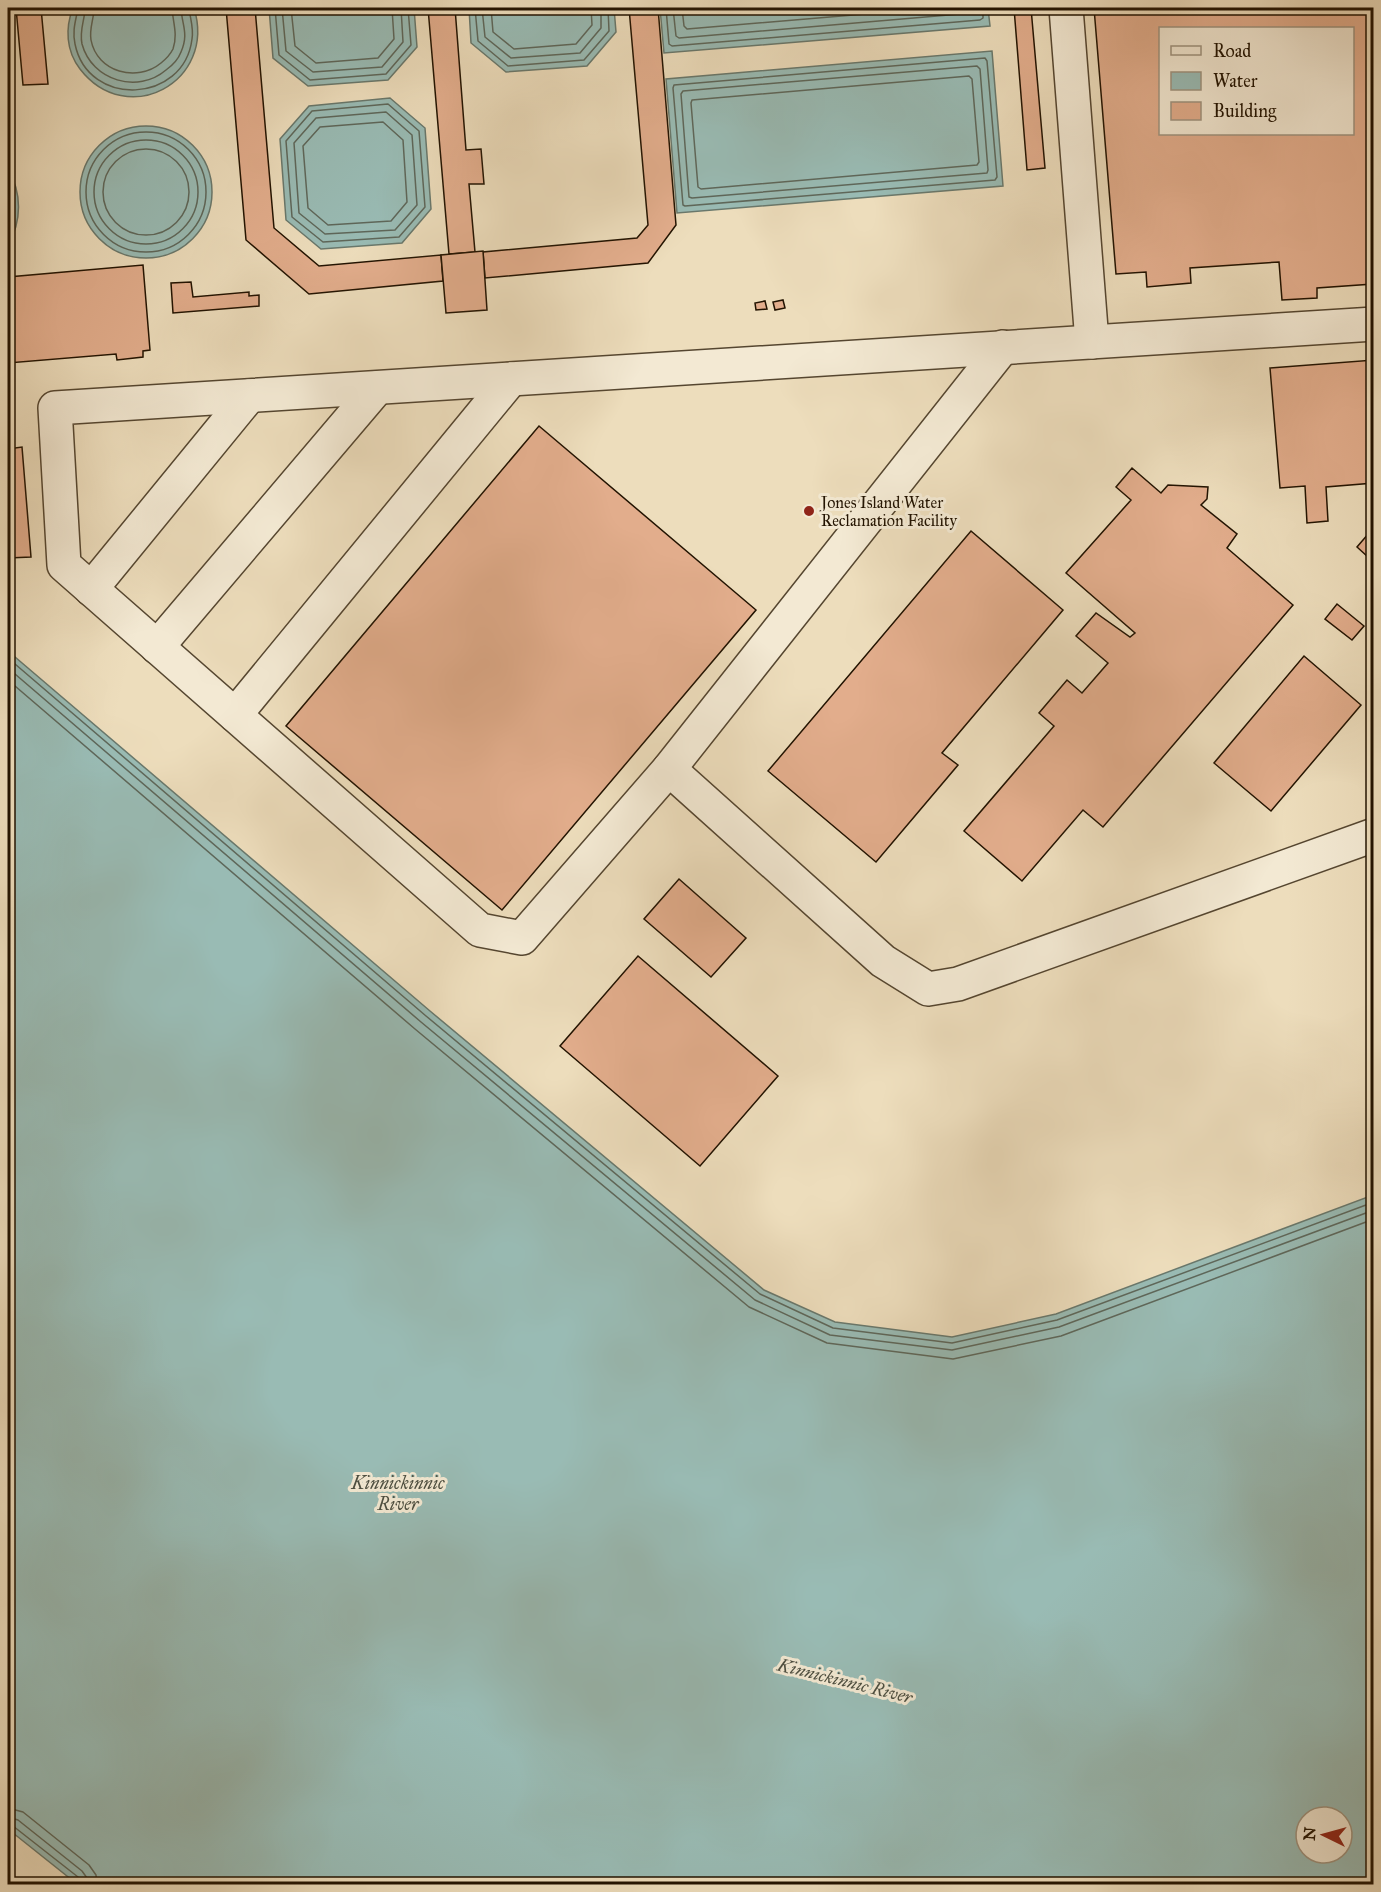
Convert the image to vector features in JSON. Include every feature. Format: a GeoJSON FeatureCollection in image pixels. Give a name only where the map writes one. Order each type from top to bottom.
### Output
{"type":"FeatureCollection","features":[{"type":"Feature","properties":{"kind":"lane"},"geometry":{"type":"LineString","coordinates":[[1066,8],[1092,342]]}},
{"type":"Feature","properties":{"kind":"lane"},"geometry":{"type":"LineString","coordinates":[[1003,347],[669,769],[522,938],[480,930],[64,565],[55,408],[1003,347],[1374,324]]}},
{"type":"Feature","properties":{"kind":"lane"},"geometry":{"type":"LineString","coordinates":[[235,715],[511,379]]}},
{"type":"Feature","properties":{"kind":"lane"},"geometry":{"type":"LineString","coordinates":[[157,647],[377,388]]}},
{"type":"Feature","properties":{"kind":"lane"},"geometry":{"type":"LineString","coordinates":[[91,589],[249,396]]}},
{"type":"Feature","properties":{"kind":"lane"},"geometry":{"type":"LineString","coordinates":[[669,769],[883,961],[928,989],[958,984],[1374,835]]}},
{"type":"Feature","properties":{"kind":"water"},"geometry":{"type":"Polygon","coordinates":[[[73,8],[194,8],[198,34],[192,57],[180,76],[163,89],[143,96],[121,96],[99,87],[80,69],[72,55],[68,31],[73,8]]]}},
{"type":"Feature","properties":{"kind":"water"},"geometry":{"type":"Polygon","coordinates":[[[269,8],[414,8],[417,47],[388,80],[308,86],[273,58],[269,8]]]}},
{"type":"Feature","properties":{"kind":"water"},"geometry":{"type":"Polygon","coordinates":[[[469,8],[614,8],[616,32],[587,66],[506,72],[471,43],[469,8]]]}},
{"type":"Feature","properties":{"kind":"water"},"geometry":{"type":"Polygon","coordinates":[[[660,8],[988,8],[990,26],[664,53],[660,8]]]}},
{"type":"Feature","properties":{"kind":"water"},"geometry":{"type":"Polygon","coordinates":[[[992,51],[1003,186],[677,213],[666,79],[992,51]]]}},
{"type":"Feature","properties":{"kind":"water"},"geometry":{"type":"Polygon","coordinates":[[[390,98],[425,128],[431,209],[402,243],[321,249],[286,220],[280,139],[309,106],[390,98]]]}},
{"type":"Feature","properties":{"kind":"water"},"geometry":{"type":"Polygon","coordinates":[[[146,126],[171,131],[183,137],[201,155],[207,167],[212,192],[207,217],[201,229],[183,247],[171,253],[146,258],[121,253],[109,247],[91,229],[85,217],[80,192],[85,167],[91,155],[109,137],[121,131],[146,126]]]}},
{"type":"Feature","properties":{"kind":"water"},"geometry":{"type":"Polygon","coordinates":[[[8,170],[18,197],[18,217],[8,244],[8,170]]]}},
{"type":"Feature","properties":{"kind":"water","name":"Kinnickinnic River"},"geometry":{"type":"Polygon","coordinates":[[[8,651],[430,1011],[764,1290],[835,1322],[952,1337],[1056,1314],[1373,1195],[1373,1884],[77,1884],[8,1829],[8,651]]]}},
{"type":"Feature","properties":{"kind":"building"},"geometry":{"type":"Polygon","coordinates":[[[16,8],[41,8],[48,84],[23,85],[16,8]]]}},
{"type":"Feature","properties":{"kind":"building"},"geometry":{"type":"Polygon","coordinates":[[[226,8],[255,8],[274,228],[319,266],[441,255],[443,281],[309,294],[246,240],[226,8]]]}},
{"type":"Feature","properties":{"kind":"building"},"geometry":{"type":"Polygon","coordinates":[[[428,8],[455,8],[466,150],[481,149],[484,184],[469,184],[475,252],[449,254],[428,8]]]}},
{"type":"Feature","properties":{"kind":"building"},"geometry":{"type":"Polygon","coordinates":[[[629,8],[658,8],[676,225],[648,263],[485,278],[483,252],[637,238],[648,225],[629,8]]]}},
{"type":"Feature","properties":{"kind":"building"},"geometry":{"type":"Polygon","coordinates":[[[1014,8],[1031,8],[1045,168],[1027,170],[1014,8]]]}},
{"type":"Feature","properties":{"kind":"building"},"geometry":{"type":"Polygon","coordinates":[[[1094,8],[1374,8],[1374,267],[1371,267],[1373,284],[1317,288],[1317,298],[1282,300],[1279,262],[1190,268],[1191,283],[1147,287],[1146,272],[1116,274],[1094,8]]]}},
{"type":"Feature","properties":{"kind":"building"},"geometry":{"type":"Polygon","coordinates":[[[483,251],[487,310],[446,313],[441,255],[483,251]]]}},
{"type":"Feature","properties":{"kind":"building"},"geometry":{"type":"Polygon","coordinates":[[[143,265],[150,350],[143,351],[143,357],[117,360],[116,354],[8,363],[8,277],[143,265]]]}},
{"type":"Feature","properties":{"kind":"building"},"geometry":{"type":"Polygon","coordinates":[[[191,282],[193,297],[249,292],[249,296],[259,295],[259,306],[173,313],[171,283],[191,282]]]}},
{"type":"Feature","properties":{"kind":"building"},"geometry":{"type":"Polygon","coordinates":[[[783,300],[785,308],[775,310],[773,302],[783,300]]]}},
{"type":"Feature","properties":{"kind":"building"},"geometry":{"type":"Polygon","coordinates":[[[765,301],[767,309],[756,310],[755,303],[765,301]]]}},
{"type":"Feature","properties":{"kind":"building"},"geometry":{"type":"Polygon","coordinates":[[[1374,360],[1374,483],[1326,487],[1328,521],[1307,523],[1305,486],[1280,488],[1270,368],[1374,360]]]}},
{"type":"Feature","properties":{"kind":"building"},"geometry":{"type":"Polygon","coordinates":[[[539,426],[756,610],[502,910],[286,726],[539,426]]]}},
{"type":"Feature","properties":{"kind":"building"},"geometry":{"type":"Polygon","coordinates":[[[22,447],[31,557],[8,558],[8,449],[22,447]]]}},
{"type":"Feature","properties":{"kind":"building"},"geometry":{"type":"Polygon","coordinates":[[[1132,468],[1161,493],[1168,485],[1208,487],[1207,499],[1201,505],[1237,534],[1227,548],[1293,605],[1103,827],[1083,810],[1022,881],[964,831],[1054,726],[1039,713],[1067,680],[1082,693],[1108,663],[1076,636],[1096,613],[1130,637],[1135,633],[1066,573],[1131,500],[1116,487],[1132,468]]]}},
{"type":"Feature","properties":{"kind":"building"},"geometry":{"type":"Polygon","coordinates":[[[971,531],[1063,610],[942,753],[958,765],[876,862],[768,771],[971,531]]]}},
{"type":"Feature","properties":{"kind":"building"},"geometry":{"type":"Polygon","coordinates":[[[1369,533],[1374,537],[1374,551],[1368,557],[1357,547],[1369,533]]]}},
{"type":"Feature","properties":{"kind":"building"},"geometry":{"type":"Polygon","coordinates":[[[1337,604],[1364,626],[1352,640],[1325,619],[1337,604]]]}},
{"type":"Feature","properties":{"kind":"building"},"geometry":{"type":"Polygon","coordinates":[[[1304,656],[1361,705],[1271,811],[1214,763],[1304,656]]]}},
{"type":"Feature","properties":{"kind":"building"},"geometry":{"type":"Polygon","coordinates":[[[679,879],[746,938],[711,977],[644,919],[679,879]]]}},
{"type":"Feature","properties":{"kind":"building"},"geometry":{"type":"Polygon","coordinates":[[[638,956],[778,1076],[700,1166],[560,1046],[638,956]]]}},
{"type":"Feature","properties":{"kind":"place","name":"Jones Island Water Reclamation Facility"},"geometry":{"type":"Point","coordinates":[809,511]}}]}
